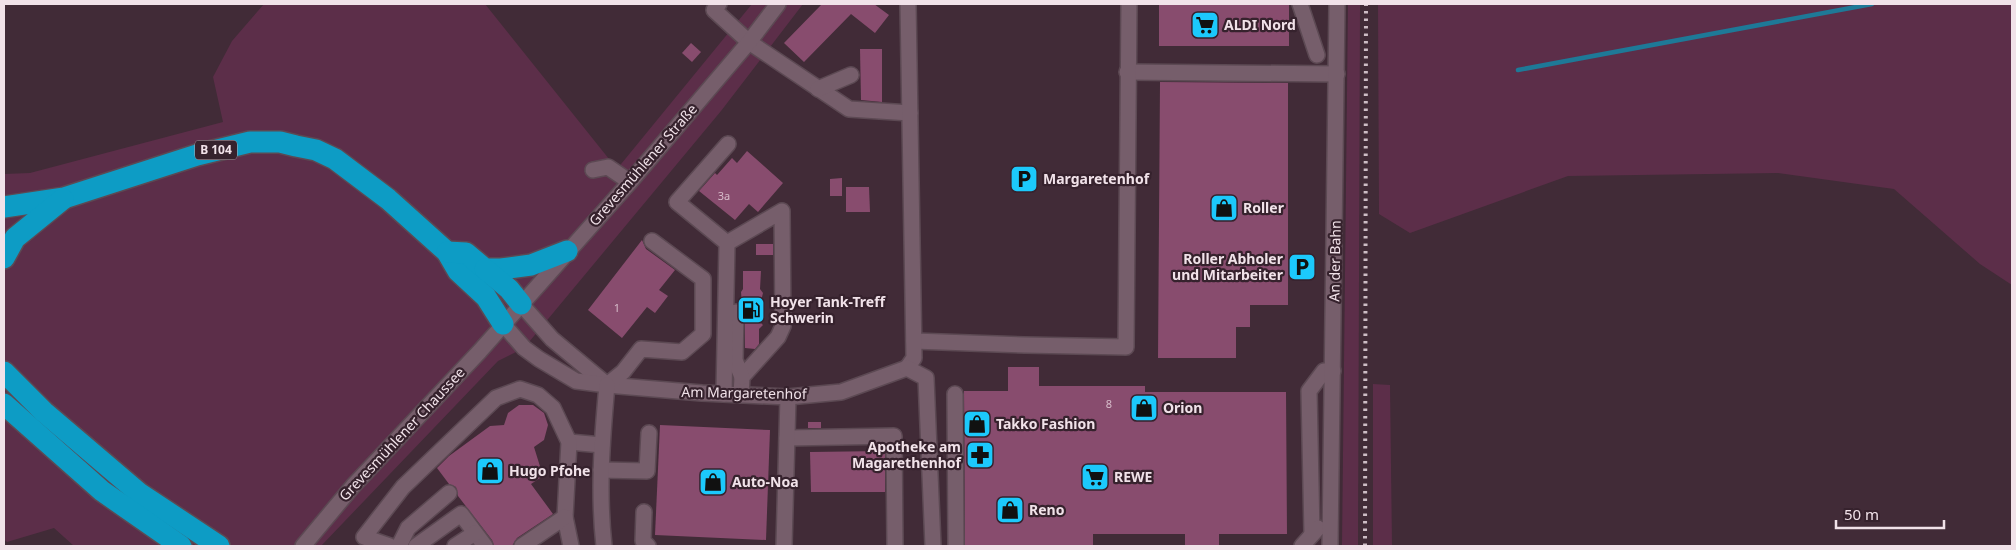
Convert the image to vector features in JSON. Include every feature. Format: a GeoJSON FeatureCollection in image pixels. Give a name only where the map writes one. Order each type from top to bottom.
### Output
{"type":"FeatureCollection","features":[{"type":"Feature","properties":{"kind":"highway","name":"B 104"},"geometry":{"type":"LineString","coordinates":[[4,207],[64,198],[197,155],[250,142],[280,142],[316,150],[335,160],[388,199],[447,252],[458,271],[486,296],[503,324]]}},
{"type":"Feature","properties":{"kind":"highway","name":"B 104"},"geometry":{"type":"LineString","coordinates":[[4,258],[15,238],[64,198]]}},
{"type":"Feature","properties":{"kind":"highway"},"geometry":{"type":"LineString","coordinates":[[485,269],[518,268],[567,251]]}},
{"type":"Feature","properties":{"kind":"highway"},"geometry":{"type":"LineString","coordinates":[[447,252],[466,253],[509,289],[520,304]]}},
{"type":"Feature","properties":{"kind":"highway"},"geometry":{"type":"LineString","coordinates":[[4,357],[44,412]]}},
{"type":"Feature","properties":{"kind":"highway"},"geometry":{"type":"LineString","coordinates":[[4,372],[44,412],[139,493],[219,546]]}},
{"type":"Feature","properties":{"kind":"highway"},"geometry":{"type":"LineString","coordinates":[[4,389],[102,491]]}},
{"type":"Feature","properties":{"kind":"highway"},"geometry":{"type":"LineString","coordinates":[[4,404],[102,491],[181,546]]}},
{"type":"Feature","properties":{"kind":"street"},"geometry":{"type":"LineString","coordinates":[[719,4],[714,10],[749,42],[849,109],[910,113]]}},
{"type":"Feature","properties":{"kind":"street","name":"Grevesmühlener Straße"},"geometry":{"type":"LineString","coordinates":[[503,324],[630,182],[749,42],[778,4]]}},
{"type":"Feature","properties":{"kind":"street"},"geometry":{"type":"LineString","coordinates":[[908,4],[914,358],[907,368],[926,378],[933,546]]}},
{"type":"Feature","properties":{"kind":"street"},"geometry":{"type":"LineString","coordinates":[[914,341],[1025,346],[1126,346],[1129,4]]}},
{"type":"Feature","properties":{"kind":"street"},"geometry":{"type":"LineString","coordinates":[[1300,4],[1317,55]]}},
{"type":"Feature","properties":{"kind":"street","name":"An der Bahn"},"geometry":{"type":"LineString","coordinates":[[1330,546],[1337,4]]}},
{"type":"Feature","properties":{"kind":"street"},"geometry":{"type":"LineString","coordinates":[[1128,72],[1337,74]]}},
{"type":"Feature","properties":{"kind":"street"},"geometry":{"type":"LineString","coordinates":[[818,88],[851,75]]}},
{"type":"Feature","properties":{"kind":"street"},"geometry":{"type":"LineString","coordinates":[[727,243],[677,202],[728,144]]}},
{"type":"Feature","properties":{"kind":"street"},"geometry":{"type":"LineString","coordinates":[[592,170],[608,167],[630,182]]}},
{"type":"Feature","properties":{"kind":"street"},"geometry":{"type":"LineString","coordinates":[[727,243],[782,211],[783,326],[778,337],[742,377]]}},
{"type":"Feature","properties":{"kind":"street"},"geometry":{"type":"LineString","coordinates":[[604,546],[600,511],[602,445],[607,385],[623,372],[641,349],[682,352],[702,334],[703,279],[652,241]]}},
{"type":"Feature","properties":{"kind":"street"},"geometry":{"type":"LineString","coordinates":[[724,394],[727,243]]}},
{"type":"Feature","properties":{"kind":"street"},"geometry":{"type":"LineString","coordinates":[[737,285],[735,360],[742,377],[741,395]]}},
{"type":"Feature","properties":{"kind":"street"},"geometry":{"type":"LineString","coordinates":[[520,304],[552,339],[607,385]]}},
{"type":"Feature","properties":{"kind":"street","name":"Am Margaretenhof"},"geometry":{"type":"LineString","coordinates":[[503,324],[524,348],[576,381],[607,385],[788,397],[841,392],[907,368]]}},
{"type":"Feature","properties":{"kind":"street","name":"Grevesmühlener Chaussee"},"geometry":{"type":"LineString","coordinates":[[303,546],[353,486],[503,324]]}},
{"type":"Feature","properties":{"kind":"street"},"geometry":{"type":"LineString","coordinates":[[1312,534],[1309,391],[1324,371],[1333,371]]}},
{"type":"Feature","properties":{"kind":"street"},"geometry":{"type":"LineString","coordinates":[[390,546],[364,538],[403,487],[496,398],[520,389],[538,396],[553,408],[569,442],[565,517],[572,546]]}},
{"type":"Feature","properties":{"kind":"street"},"geometry":{"type":"LineString","coordinates":[[954,394],[956,546]]}},
{"type":"Feature","properties":{"kind":"street"},"geometry":{"type":"LineString","coordinates":[[784,546],[788,397]]}},
{"type":"Feature","properties":{"kind":"street"},"geometry":{"type":"LineString","coordinates":[[601,470],[647,471],[649,433]]}},
{"type":"Feature","properties":{"kind":"street"},"geometry":{"type":"LineString","coordinates":[[787,438],[894,436],[894,546]]}},
{"type":"Feature","properties":{"kind":"street"},"geometry":{"type":"LineString","coordinates":[[569,442],[602,445]]}},
{"type":"Feature","properties":{"kind":"street"},"geometry":{"type":"LineString","coordinates":[[930,460],[955,461]]}},
{"type":"Feature","properties":{"kind":"street"},"geometry":{"type":"LineString","coordinates":[[399,546],[408,528],[449,493]]}},
{"type":"Feature","properties":{"kind":"street"},"geometry":{"type":"LineString","coordinates":[[644,512],[643,541],[648,546]]}},
{"type":"Feature","properties":{"kind":"street"},"geometry":{"type":"LineString","coordinates":[[416,546],[461,514],[485,546]]}},
{"type":"Feature","properties":{"kind":"street"},"geometry":{"type":"LineString","coordinates":[[522,546],[565,517]]}},
{"type":"Feature","properties":{"kind":"street"},"geometry":{"type":"LineString","coordinates":[[1302,546],[1312,534],[1331,518]]}},
{"type":"Feature","properties":{"kind":"street"},"geometry":{"type":"LineString","coordinates":[[455,546],[475,533]]}},
{"type":"Feature","properties":{"kind":"shaded area"},"geometry":{"type":"Polygon","coordinates":[[[264,4],[485,4],[617,169],[752,4],[803,4],[721,111],[524,348],[498,361],[321,546],[74,546],[54,528],[7,542],[4,539],[4,174],[30,173],[223,122],[213,77],[232,41],[264,4]]]}},
{"type":"Feature","properties":{"kind":"shaded area"},"geometry":{"type":"Polygon","coordinates":[[[1348,4],[1360,4],[1358,546],[1342,546],[1348,4]]]}},
{"type":"Feature","properties":{"kind":"shaded area"},"geometry":{"type":"Polygon","coordinates":[[[1378,4],[2012,4],[2012,285],[1980,264],[1894,189],[1778,173],[1568,176],[1410,233],[1379,214],[1378,4]]]}},
{"type":"Feature","properties":{"kind":"shaded area"},"geometry":{"type":"Polygon","coordinates":[[[1373,384],[1390,385],[1392,546],[1373,546],[1373,384]]]}},
{"type":"Feature","properties":{"kind":"building"},"geometry":{"type":"Polygon","coordinates":[[[822,4],[874,4],[889,15],[875,33],[851,14],[804,62],[784,43],[822,4]]]}},
{"type":"Feature","properties":{"kind":"building","name":"ALDI Nord"},"geometry":{"type":"Polygon","coordinates":[[[1159,4],[1289,4],[1289,46],[1159,46],[1159,4]]]}},
{"type":"Feature","properties":{"kind":"building"},"geometry":{"type":"Polygon","coordinates":[[[691,43],[701,52],[692,62],[682,53],[691,43]]]}},
{"type":"Feature","properties":{"kind":"building"},"geometry":{"type":"Polygon","coordinates":[[[860,49],[882,49],[882,102],[861,100],[860,49]]]}},
{"type":"Feature","properties":{"kind":"building","name":"Roller"},"geometry":{"type":"Polygon","coordinates":[[[1160,82],[1288,83],[1288,305],[1250,305],[1250,327],[1236,327],[1236,358],[1158,358],[1160,82]]]}},
{"type":"Feature","properties":{"kind":"building"},"geometry":{"type":"Polygon","coordinates":[[[747,151],[783,183],[758,212],[749,204],[735,220],[699,191],[732,158],[737,163],[747,151]]]}},
{"type":"Feature","properties":{"kind":"building"},"geometry":{"type":"Polygon","coordinates":[[[842,178],[842,196],[830,196],[830,179],[842,178]]]}},
{"type":"Feature","properties":{"kind":"building"},"geometry":{"type":"Polygon","coordinates":[[[846,187],[869,187],[870,212],[846,212],[846,187]]]}},
{"type":"Feature","properties":{"kind":"building"},"geometry":{"type":"Polygon","coordinates":[[[642,240],[646,249],[675,270],[659,290],[668,296],[655,313],[647,307],[622,338],[588,310],[642,240]]]}},
{"type":"Feature","properties":{"kind":"building"},"geometry":{"type":"Polygon","coordinates":[[[756,244],[773,244],[773,255],[756,255],[756,244]]]}},
{"type":"Feature","properties":{"kind":"building","name":"Hoyer Tank-Treff Schwerin"},"geometry":{"type":"Polygon","coordinates":[[[743,271],[761,271],[760,289],[763,293],[760,305],[763,309],[760,313],[760,322],[763,325],[759,329],[759,344],[755,349],[745,348],[745,312],[742,305],[741,292],[743,289],[743,271]]]}},
{"type":"Feature","properties":{"kind":"building"},"geometry":{"type":"Polygon","coordinates":[[[1008,367],[1039,367],[1039,386],[1145,386],[1145,392],[1286,392],[1287,534],[1219,534],[1219,546],[1185,546],[1185,534],[1093,534],[1093,546],[965,546],[964,391],[1008,391],[1008,367]]]}},
{"type":"Feature","properties":{"kind":"building","name":"Hugo Pfohe"},"geometry":{"type":"Polygon","coordinates":[[[519,405],[533,405],[544,413],[548,425],[544,440],[534,447],[543,476],[531,484],[553,514],[517,538],[512,546],[494,546],[492,540],[458,496],[456,487],[449,484],[437,468],[449,456],[490,426],[504,425],[508,413],[519,405]]]}},
{"type":"Feature","properties":{"kind":"building"},"geometry":{"type":"Polygon","coordinates":[[[808,422],[821,422],[821,428],[808,428],[808,422]]]}},
{"type":"Feature","properties":{"kind":"building","name":"Auto-Noa"},"geometry":{"type":"Polygon","coordinates":[[[660,425],[770,430],[766,540],[655,535],[660,425]]]}},
{"type":"Feature","properties":{"kind":"building"},"geometry":{"type":"Polygon","coordinates":[[[885,451],[885,492],[811,492],[810,452],[885,451]]]}},
{"type":"Feature","properties":{"kind":"waterway"},"geometry":{"type":"LineString","coordinates":[[1518,70],[1872,4]]}},
{"type":"Feature","properties":{"kind":"railway"},"geometry":{"type":"LineString","coordinates":[[1365,546],[1366,4]]}},
{"type":"Feature","properties":{"kind":"place","name":"ALDI Nord"},"geometry":{"type":"Point","coordinates":[1205,25]}},
{"type":"Feature","properties":{"kind":"place","name":"Margaretenhof"},"geometry":{"type":"Point","coordinates":[1024,179]}},
{"type":"Feature","properties":{"kind":"place","name":"Roller"},"geometry":{"type":"Point","coordinates":[1224,208]}},
{"type":"Feature","properties":{"kind":"place","name":"Roller Abholer und Mitarbeiter"},"geometry":{"type":"Point","coordinates":[1302,267]}},
{"type":"Feature","properties":{"kind":"place","name":"Hoyer Tank-Treff Schwerin"},"geometry":{"type":"Point","coordinates":[751,310]}},
{"type":"Feature","properties":{"kind":"place","name":"Orion"},"geometry":{"type":"Point","coordinates":[1144,408]}},
{"type":"Feature","properties":{"kind":"place","name":"Takko Fashion"},"geometry":{"type":"Point","coordinates":[977,424]}},
{"type":"Feature","properties":{"kind":"place","name":"Apotheke am Magarethenhof"},"geometry":{"type":"Point","coordinates":[980,455]}},
{"type":"Feature","properties":{"kind":"place","name":"Hugo Pfohe"},"geometry":{"type":"Point","coordinates":[490,471]}},
{"type":"Feature","properties":{"kind":"place","name":"REWE"},"geometry":{"type":"Point","coordinates":[1095,477]}},
{"type":"Feature","properties":{"kind":"place","name":"Auto-Noa"},"geometry":{"type":"Point","coordinates":[713,482]}},
{"type":"Feature","properties":{"kind":"place","name":"Reno"},"geometry":{"type":"Point","coordinates":[1010,510]}}]}
